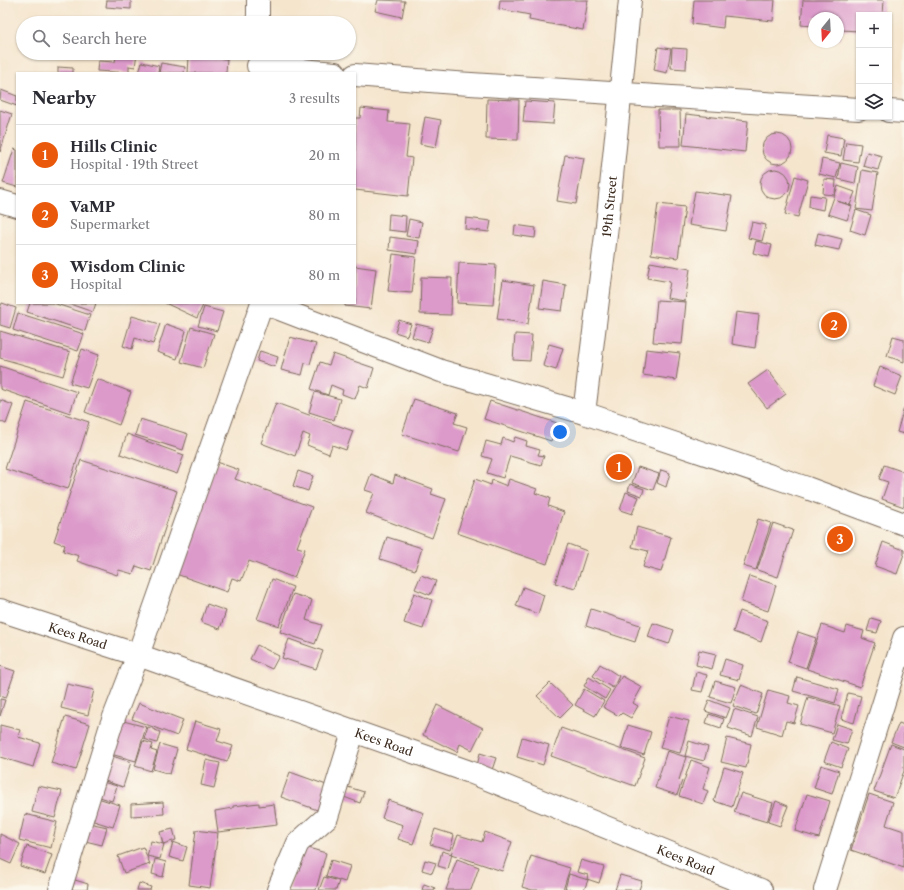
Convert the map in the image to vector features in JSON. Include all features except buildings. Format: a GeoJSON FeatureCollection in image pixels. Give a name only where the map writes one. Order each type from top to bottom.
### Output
{"type":"FeatureCollection","features":[{"type":"Feature","properties":{"kind":"street"},"geometry":{"type":"LineString","coordinates":[[258,0],[258,16]]}},
{"type":"Feature","properties":{"kind":"street","name":"19th Street"},"geometry":{"type":"LineString","coordinates":[[584,413],[606,235],[630,0]]}},
{"type":"Feature","properties":{"kind":"street"},"geometry":{"type":"LineString","coordinates":[[257,64],[326,72]]}},
{"type":"Feature","properties":{"kind":"street"},"geometry":{"type":"LineString","coordinates":[[356,75],[455,83],[856,109]]}},
{"type":"Feature","properties":{"kind":"street"},"geometry":{"type":"LineString","coordinates":[[892,111],[904,112]]}},
{"type":"Feature","properties":{"kind":"street"},"geometry":{"type":"LineString","coordinates":[[0,201],[16,206]]}},
{"type":"Feature","properties":{"kind":"street"},"geometry":{"type":"LineString","coordinates":[[60,890],[111,725],[138,655],[263,304]]}},
{"type":"Feature","properties":{"kind":"street"},"geometry":{"type":"LineString","coordinates":[[266,304],[441,371],[584,413],[806,488],[904,524]]}},
{"type":"Feature","properties":{"kind":"street","name":"Kees Road"},"geometry":{"type":"LineString","coordinates":[[0,610],[138,655],[470,772],[761,890]]}},
{"type":"Feature","properties":{"kind":"street"},"geometry":{"type":"LineString","coordinates":[[825,890],[904,638]]}},
{"type":"Feature","properties":{"kind":"street"},"geometry":{"type":"LineString","coordinates":[[278,890],[298,843],[326,817],[353,732]]}},
{"type":"Feature","properties":{"kind":"place","name":"VaMP"},"geometry":{"type":"Point","coordinates":[834,325]}},
{"type":"Feature","properties":{"kind":"place","name":"Hills Clinic"},"geometry":{"type":"Point","coordinates":[619,467]}},
{"type":"Feature","properties":{"kind":"place","name":"Wisdom Clinic"},"geometry":{"type":"Point","coordinates":[840,539]}}]}
